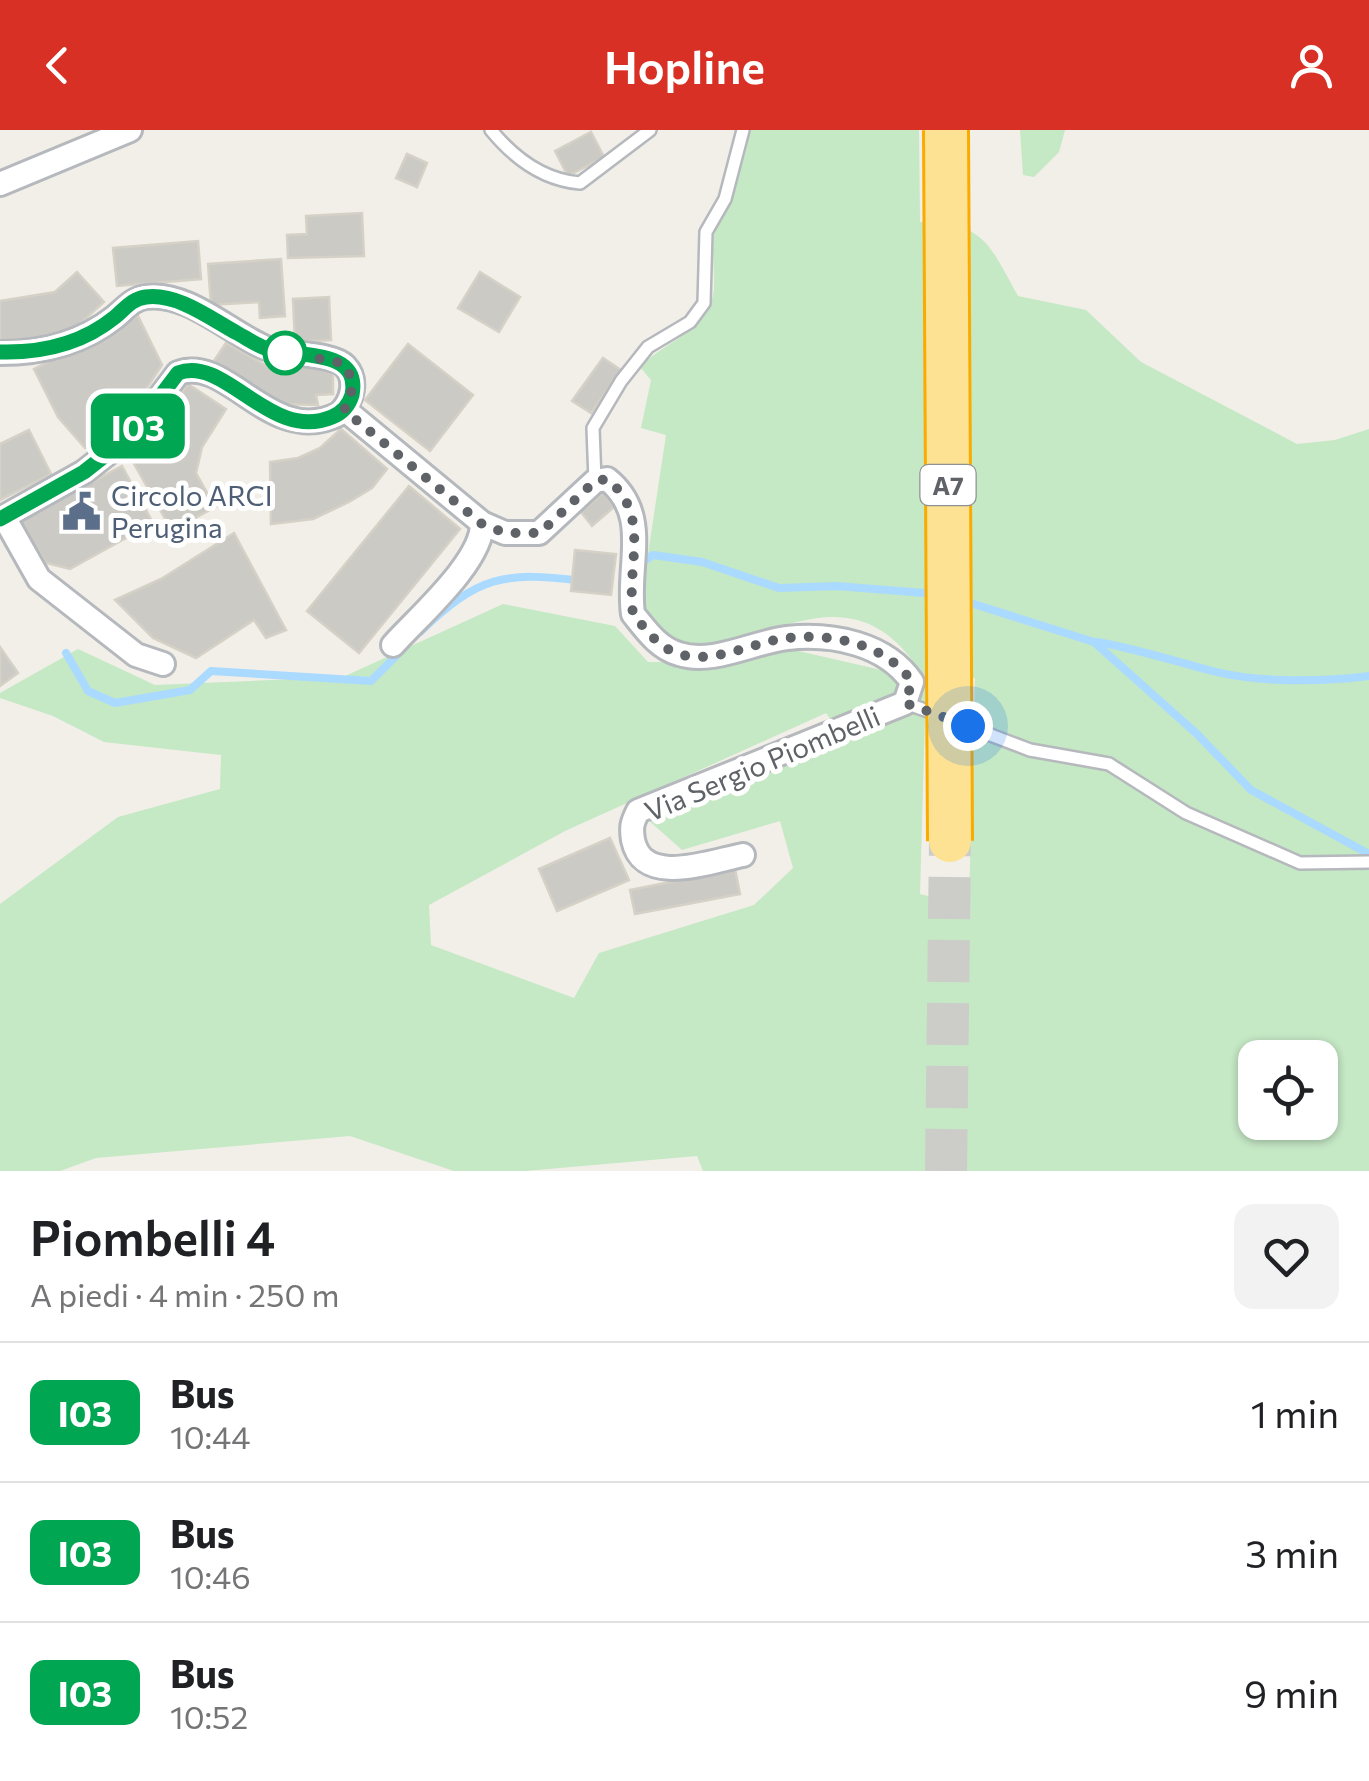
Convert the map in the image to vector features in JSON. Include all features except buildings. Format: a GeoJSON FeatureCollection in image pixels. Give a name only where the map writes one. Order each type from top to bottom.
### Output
{"type":"FeatureCollection","features":[{"type":"Feature","properties":{"kind":"highway","name":"A7"},"geometry":{"type":"LineString","coordinates":[[946,130],[950,840]]}},
{"type":"Feature","properties":{"kind":"street"},"geometry":{"type":"LineString","coordinates":[[0,182],[130,130]]}},
{"type":"Feature","properties":{"kind":"street"},"geometry":{"type":"LineString","coordinates":[[0,352],[50,350],[113,319],[136,299],[168,298],[267,349],[342,363],[352,380],[352,395],[344,410],[326,419],[294,421],[276,416],[205,372],[178,373],[131,435],[84,472],[2,518],[40,579],[136,655],[163,664]]}},
{"type":"Feature","properties":{"kind":"street"},"geometry":{"type":"LineString","coordinates":[[344,410],[482,524],[505,533],[540,533],[595,481]]}},
{"type":"Feature","properties":{"kind":"street","name":"Via Sergio Piombelli"},"geometry":{"type":"LineString","coordinates":[[595,481],[607,479],[625,494],[632,511],[633,614],[657,643],[682,656],[717,655],[788,638],[866,646],[897,660],[912,682],[905,703],[638,811],[630,826],[635,850],[648,865],[665,869],[744,854]]}},
{"type":"Feature","properties":{"kind":"street"},"geometry":{"type":"LineString","coordinates":[[393,645],[472,557],[483,537],[482,524]]}},
{"type":"Feature","properties":{"kind":"lane"},"geometry":{"type":"LineString","coordinates":[[491,130],[529,166],[564,182],[580,184],[650,130]]}},
{"type":"Feature","properties":{"kind":"lane"},"geometry":{"type":"LineString","coordinates":[[595,481],[593,428],[621,381],[648,347],[690,322],[704,303],[706,232],[725,199],[743,130]]}},
{"type":"Feature","properties":{"kind":"lane"},"geometry":{"type":"LineString","coordinates":[[905,703],[1030,750],[1108,764],[1186,813],[1300,863],[1369,862]]}},
{"type":"Feature","properties":{"kind":"green space"},"geometry":{"type":"Polygon","coordinates":[[[749,130],[919,130],[920,222],[958,226],[982,240],[1018,296],[1086,310],[1141,362],[1297,444],[1335,440],[1369,429],[1369,1171],[703,1171],[697,1156],[525,1171],[454,1171],[350,1136],[96,1158],[60,1171],[0,1171],[0,904],[118,817],[220,789],[221,755],[104,742],[53,716],[0,698],[0,693],[78,649],[155,685],[343,677],[503,604],[615,626],[648,662],[713,662],[794,650],[925,680],[893,640],[859,621],[824,617],[720,644],[688,645],[659,633],[640,607],[666,435],[641,428],[651,380],[640,367],[687,333],[709,308],[714,290],[715,231],[740,169],[749,130]],[[975,678],[926,681],[920,894],[969,906],[975,678]],[[826,713],[565,831],[429,905],[431,945],[574,998],[599,953],[754,905],[793,868],[780,821],[682,850],[647,819],[843,737],[826,713]]]}},
{"type":"Feature","properties":{"kind":"green space"},"geometry":{"type":"Polygon","coordinates":[[[1020,130],[1065,130],[1059,152],[1034,177],[1023,175],[1020,130]]]}},
{"type":"Feature","properties":{"kind":"waterway"},"geometry":{"type":"LineString","coordinates":[[640,564],[653,555],[702,562],[779,588],[836,586],[937,594]]}},
{"type":"Feature","properties":{"kind":"waterway"},"geometry":{"type":"LineString","coordinates":[[420,632],[459,599],[493,582],[532,577],[582,581]]}},
{"type":"Feature","properties":{"kind":"waterway"},"geometry":{"type":"LineString","coordinates":[[961,600],[1094,642],[1197,734],[1251,790],[1369,854]]}},
{"type":"Feature","properties":{"kind":"waterway"},"geometry":{"type":"LineString","coordinates":[[1098,642],[1250,678],[1310,680],[1369,676]]}},
{"type":"Feature","properties":{"kind":"waterway"},"geometry":{"type":"LineString","coordinates":[[66,653],[88,691],[115,703],[190,690],[211,671],[371,681],[403,649]]}},
{"type":"Feature","properties":{"kind":"tunnel"},"geometry":{"type":"LineString","coordinates":[[946,1171],[950,841]]}},
{"type":"Feature","properties":{"kind":"bus line","name":"I03"},"geometry":{"type":"LineString","coordinates":[[0,352],[50,350],[113,319],[136,299],[168,298],[267,349],[342,363],[350,374],[352,395],[339,414],[294,421],[276,416],[205,372],[186,370],[178,373],[131,435],[84,472],[0,519]]}},
{"type":"Feature","properties":{"kind":"place","name":"Circolo ARCI Perugina"},"geometry":{"type":"Point","coordinates":[81,511]}},
{"type":"Feature","properties":{"kind":"route"},"geometry":{"type":"LineString","coordinates":[[285,353],[267,349],[342,363],[352,380],[352,395],[344,410],[482,524],[505,533],[540,533],[595,481],[607,479],[625,494],[632,511],[633,614],[657,643],[682,656],[717,655],[788,638],[866,646],[897,660],[912,682],[905,703],[968,726]]}}]}
